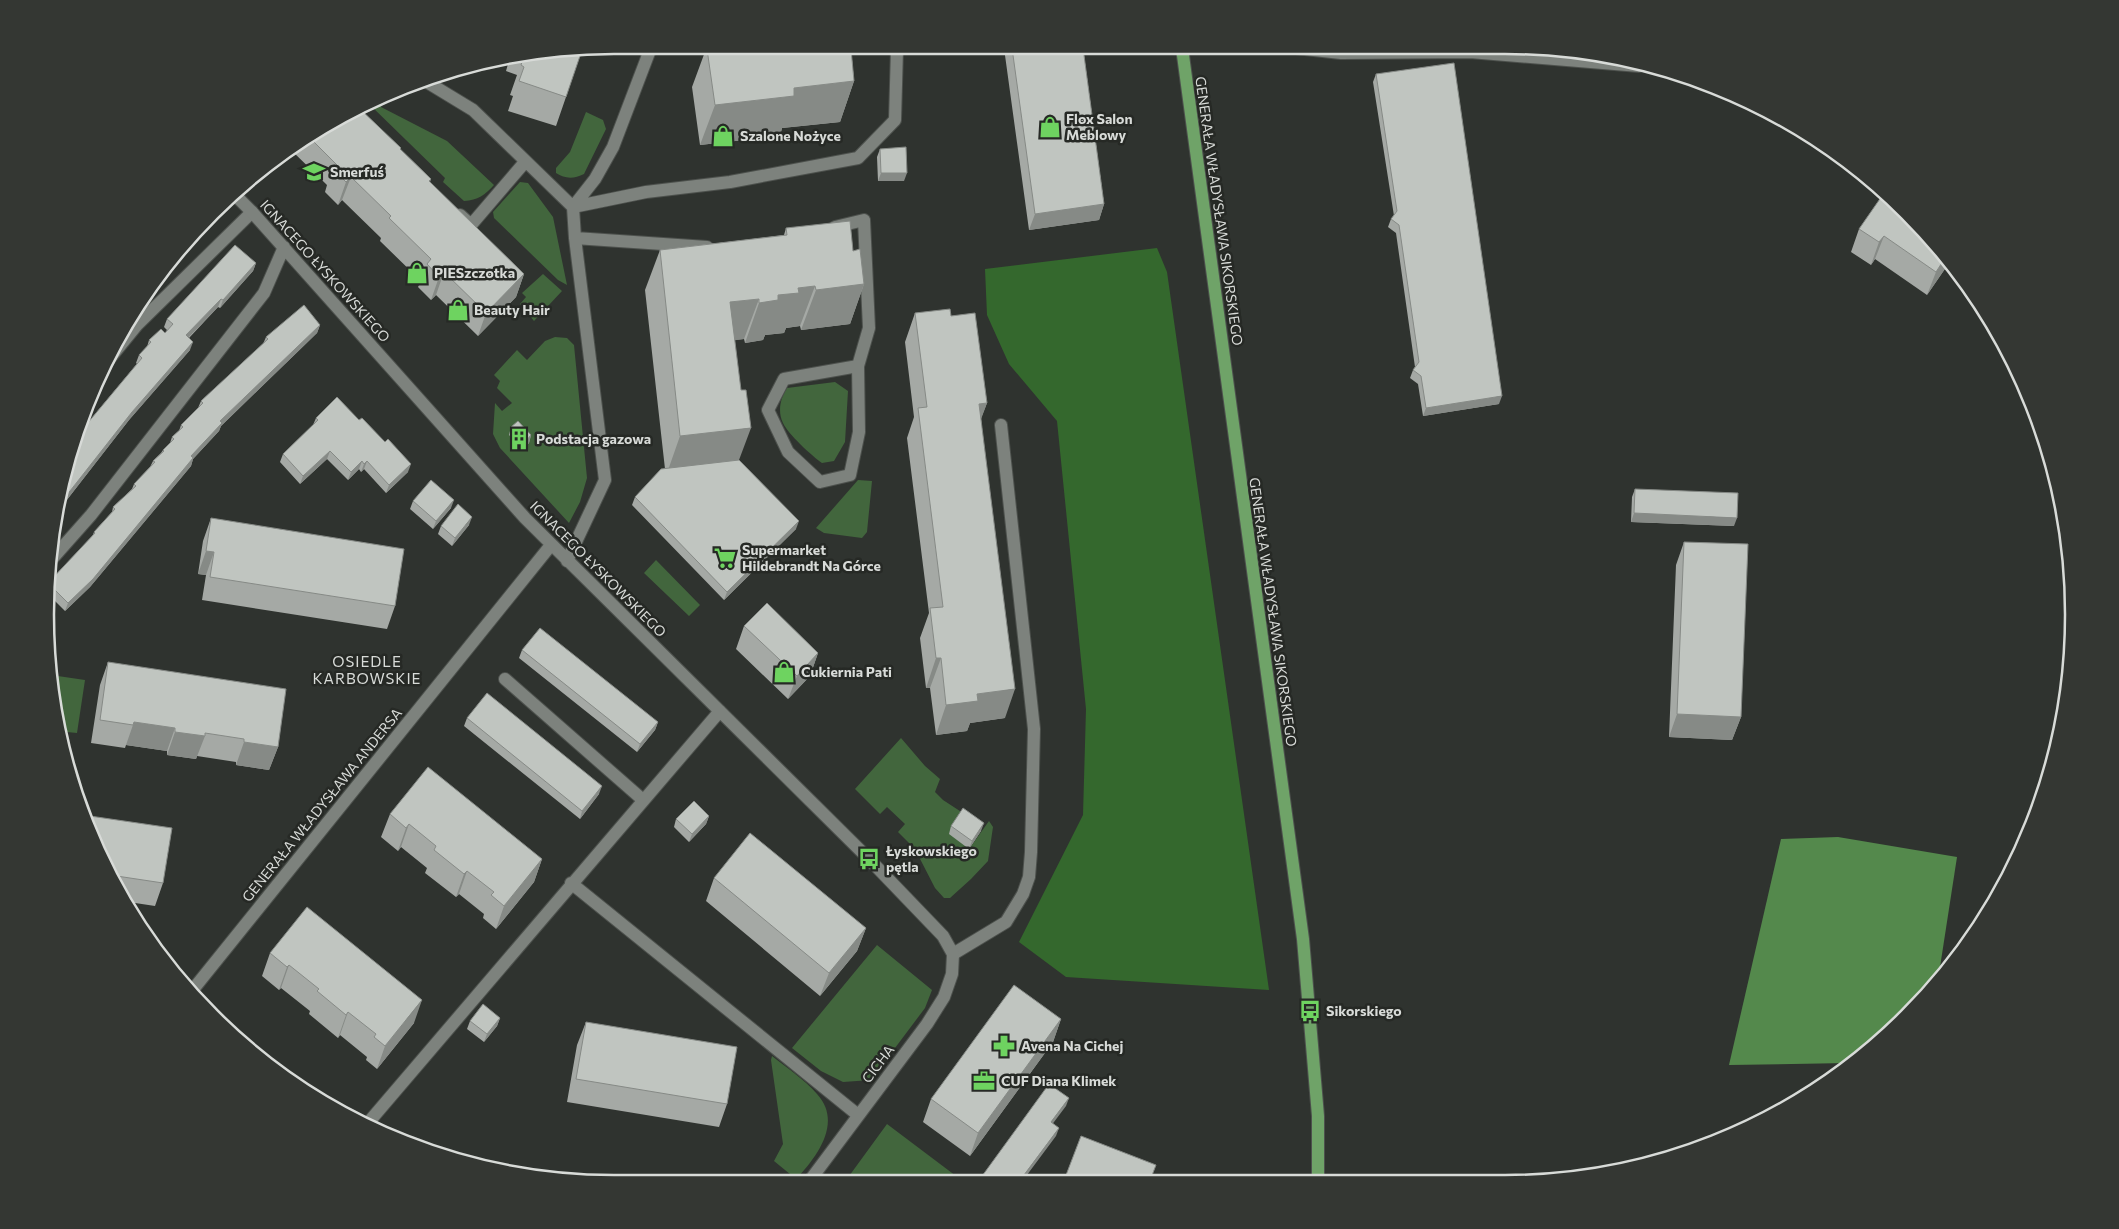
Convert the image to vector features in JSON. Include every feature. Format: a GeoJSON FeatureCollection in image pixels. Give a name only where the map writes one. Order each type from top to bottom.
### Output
{"type":"FeatureCollection","features":[{"type":"Feature","properties":{"kind":"main road","name":"GENERAŁA WŁADYSŁAWA SIKORSKIEGO"},"geometry":{"type":"LineString","coordinates":[[1183,54],[1303,939],[1318,1116],[1318,1175]]}},
{"type":"Feature","properties":{"kind":"street"},"geometry":{"type":"LineString","coordinates":[[567,561],[605,480],[575,238],[573,207],[595,180],[613,148],[648,54]]}},
{"type":"Feature","properties":{"kind":"street"},"geometry":{"type":"LineString","coordinates":[[573,207],[646,192],[730,182],[858,158],[895,120],[897,54]]}},
{"type":"Feature","properties":{"kind":"street"},"geometry":{"type":"LineString","coordinates":[[1494,54],[1601,63]]}},
{"type":"Feature","properties":{"kind":"street"},"geometry":{"type":"LineString","coordinates":[[432,85],[473,110],[573,207]]}},
{"type":"Feature","properties":{"kind":"street"},"geometry":{"type":"LineString","coordinates":[[450,205],[470,225],[525,162]]}},
{"type":"Feature","properties":{"kind":"street","name":"IGNACEGO ŁYSKOWSKIEGO"},"geometry":{"type":"LineString","coordinates":[[239,199],[551,545],[930,921],[943,936],[953,954]]}},
{"type":"Feature","properties":{"kind":"street"},"geometry":{"type":"LineString","coordinates":[[128,336],[252,212]]}},
{"type":"Feature","properties":{"kind":"street"},"geometry":{"type":"LineString","coordinates":[[822,229],[864,220],[869,328],[858,366],[859,432],[850,475],[820,482],[788,452],[768,410],[784,379],[858,366]]}},
{"type":"Feature","properties":{"kind":"street"},"geometry":{"type":"LineString","coordinates":[[575,238],[706,248],[716,246]]}},
{"type":"Feature","properties":{"kind":"street"},"geometry":{"type":"LineString","coordinates":[[58,553],[91,515],[264,293],[284,247]]}},
{"type":"Feature","properties":{"kind":"street"},"geometry":{"type":"LineString","coordinates":[[953,954],[1006,922],[1023,894],[1030,869],[1034,729],[1000,425]]}},
{"type":"Feature","properties":{"kind":"street","name":"GENERAŁA WŁADYSŁAWA ANDERSA"},"geometry":{"type":"LineString","coordinates":[[195,987],[551,545]]}},
{"type":"Feature","properties":{"kind":"street"},"geometry":{"type":"LineString","coordinates":[[505,679],[643,800]]}},
{"type":"Feature","properties":{"kind":"street"},"geometry":{"type":"LineString","coordinates":[[370,1119],[720,711]]}},
{"type":"Feature","properties":{"kind":"street"},"geometry":{"type":"LineString","coordinates":[[571,883],[858,1115]]}},
{"type":"Feature","properties":{"kind":"street","name":"CICHA"},"geometry":{"type":"LineString","coordinates":[[814,1175],[927,1024],[944,997],[952,974],[953,954]]}},
{"type":"Feature","properties":{"kind":"shaded area"},"geometry":{"type":"Polygon","coordinates":[[[382,104],[381,107],[447,141],[494,185],[481,196],[464,201],[443,182],[445,178],[374,108],[382,104]]]}},
{"type":"Feature","properties":{"kind":"shaded area"},"geometry":{"type":"Polygon","coordinates":[[[586,112],[603,120],[606,129],[584,174],[577,177],[563,176],[556,173],[556,168],[570,152],[586,112]]]}},
{"type":"Feature","properties":{"kind":"shaded area"},"geometry":{"type":"Polygon","coordinates":[[[520,182],[528,183],[553,217],[567,285],[558,280],[494,218],[493,212],[520,182]]]}},
{"type":"Feature","properties":{"kind":"shaded area"},"geometry":{"type":"Polygon","coordinates":[[[1157,248],[1167,272],[1269,990],[1066,977],[1019,942],[1083,815],[1086,709],[1057,421],[1009,364],[987,315],[985,269],[1157,248]]]}},
{"type":"Feature","properties":{"kind":"shaded area"},"geometry":{"type":"Polygon","coordinates":[[[543,274],[562,291],[534,321],[520,304],[526,297],[522,293],[543,274]]]}},
{"type":"Feature","properties":{"kind":"shaded area"},"geometry":{"type":"Polygon","coordinates":[[[555,337],[567,338],[574,345],[587,478],[580,502],[569,523],[500,448],[493,434],[495,403],[502,411],[512,403],[497,388],[500,381],[494,375],[517,350],[527,360],[545,341],[555,337]]]}},
{"type":"Feature","properties":{"kind":"shaded area"},"geometry":{"type":"Polygon","coordinates":[[[835,382],[848,391],[845,442],[834,461],[822,463],[786,428],[780,414],[781,404],[787,388],[835,382]]]}},
{"type":"Feature","properties":{"kind":"shaded area"},"geometry":{"type":"Polygon","coordinates":[[[858,480],[872,481],[867,532],[862,538],[824,533],[816,528],[858,480]]]}},
{"type":"Feature","properties":{"kind":"shaded area"},"geometry":{"type":"Polygon","coordinates":[[[656,560],[700,605],[689,616],[644,573],[656,560]]]}},
{"type":"Feature","properties":{"kind":"shaded area"},"geometry":{"type":"Polygon","coordinates":[[[58,676],[85,680],[77,733],[67,732],[58,676]]]}},
{"type":"Feature","properties":{"kind":"shaded area"},"geometry":{"type":"Polygon","coordinates":[[[901,738],[925,766],[940,779],[935,792],[943,800],[963,813],[969,849],[989,821],[993,827],[988,861],[950,898],[944,898],[935,888],[917,851],[898,832],[905,824],[887,807],[880,814],[855,789],[901,738]]]}},
{"type":"Feature","properties":{"kind":"shaded area"},"geometry":{"type":"Polygon","coordinates":[[[1838,837],[1957,857],[1940,967],[1901,1011],[1840,1063],[1729,1065],[1781,839],[1838,837]]]}},
{"type":"Feature","properties":{"kind":"shaded area"},"geometry":{"type":"Polygon","coordinates":[[[877,945],[932,990],[925,1008],[871,1080],[843,1082],[821,1071],[792,1048],[877,945]]]}},
{"type":"Feature","properties":{"kind":"shaded area"},"geometry":{"type":"Polygon","coordinates":[[[772,1056],[812,1089],[824,1105],[828,1116],[824,1139],[819,1150],[800,1175],[791,1175],[774,1161],[783,1144],[772,1056]]]}},
{"type":"Feature","properties":{"kind":"shaded area"},"geometry":{"type":"Polygon","coordinates":[[[887,1124],[955,1175],[850,1175],[887,1124]]]}},
{"type":"Feature","properties":{"kind":"building"},"geometry":{"type":"Polygon","coordinates":[[[708,54],[851,54],[854,81],[794,88],[794,96],[715,105],[708,54]]]}},
{"type":"Feature","properties":{"kind":"building","name":"Flox Salon Meblowy"},"geometry":{"type":"Polygon","coordinates":[[[1013,54],[1084,54],[1104,204],[1035,214],[1013,54]]]}},
{"type":"Feature","properties":{"kind":"building"},"geometry":{"type":"Polygon","coordinates":[[[580,55],[566,97],[519,81],[524,67],[521,65],[522,62],[580,55]]]}},
{"type":"Feature","properties":{"kind":"building"},"geometry":{"type":"Polygon","coordinates":[[[1454,63],[1502,396],[1426,408],[1421,376],[1413,370],[1419,362],[1399,225],[1391,219],[1397,211],[1376,74],[1454,63]]]}},
{"type":"Feature","properties":{"kind":"building"},"geometry":{"type":"Polygon","coordinates":[[[364,113],[431,179],[429,181],[524,274],[486,313],[444,272],[439,277],[427,264],[431,259],[351,177],[346,182],[333,169],[337,165],[314,142],[364,113]]]}},
{"type":"Feature","properties":{"kind":"building"},"geometry":{"type":"Polygon","coordinates":[[[906,147],[907,173],[881,173],[880,149],[906,147]]]}},
{"type":"Feature","properties":{"kind":"building"},"geometry":{"type":"Polygon","coordinates":[[[1880,199],[1901,218],[1941,264],[1936,272],[1884,236],[1879,242],[1859,229],[1880,199]]]}},
{"type":"Feature","properties":{"kind":"building"},"geometry":{"type":"Polygon","coordinates":[[[850,221],[853,251],[860,249],[864,284],[816,290],[815,286],[798,288],[799,293],[778,295],[778,300],[759,303],[759,299],[730,302],[741,390],[746,390],[751,428],[680,436],[660,250],[787,235],[786,228],[850,221]]]}},
{"type":"Feature","properties":{"kind":"building"},"geometry":{"type":"Polygon","coordinates":[[[235,245],[256,263],[223,300],[221,299],[186,335],[193,342],[132,412],[67,494],[73,469],[88,423],[142,358],[139,355],[151,342],[149,340],[161,329],[165,333],[173,324],[167,319],[235,245]]]}},
{"type":"Feature","properties":{"kind":"building"},"geometry":{"type":"Polygon","coordinates":[[[304,305],[320,325],[220,421],[222,423],[191,456],[193,458],[93,579],[68,603],[55,590],[55,575],[95,533],[115,509],[113,507],[136,486],[134,484],[174,439],[172,437],[183,427],[181,425],[203,403],[201,401],[268,339],[266,337],[304,305]]]}},
{"type":"Feature","properties":{"kind":"building"},"geometry":{"type":"Polygon","coordinates":[[[950,309],[951,316],[975,313],[987,403],[979,404],[1015,689],[977,694],[978,701],[946,705],[941,658],[936,658],[930,608],[943,607],[918,408],[927,407],[915,313],[950,309]]]}},
{"type":"Feature","properties":{"kind":"building"},"geometry":{"type":"Polygon","coordinates":[[[337,397],[359,420],[362,418],[385,442],[388,439],[411,464],[389,485],[367,461],[364,464],[362,461],[351,472],[330,451],[303,476],[283,454],[318,420],[316,418],[337,397]]]}},
{"type":"Feature","properties":{"kind":"building"},"geometry":{"type":"Polygon","coordinates":[[[518,421],[531,435],[526,441],[511,427],[518,421]]]}},
{"type":"Feature","properties":{"kind":"building","name":"Supermarket Hildebrandt Na Górce"},"geometry":{"type":"Polygon","coordinates":[[[739,460],[799,521],[727,592],[635,497],[661,469],[739,460]]]}},
{"type":"Feature","properties":{"kind":"building"},"geometry":{"type":"Polygon","coordinates":[[[431,480],[454,500],[436,521],[413,501],[431,480]]]}},
{"type":"Feature","properties":{"kind":"building"},"geometry":{"type":"Polygon","coordinates":[[[1635,489],[1738,493],[1737,518],[1634,513],[1635,489]]]}},
{"type":"Feature","properties":{"kind":"building"},"geometry":{"type":"Polygon","coordinates":[[[458,504],[472,517],[455,538],[441,526],[458,504]]]}},
{"type":"Feature","properties":{"kind":"building"},"geometry":{"type":"Polygon","coordinates":[[[211,518],[404,549],[395,606],[210,577],[214,552],[206,551],[211,518]]]}},
{"type":"Feature","properties":{"kind":"building"},"geometry":{"type":"Polygon","coordinates":[[[1684,542],[1748,544],[1741,717],[1677,714],[1684,542]]]}},
{"type":"Feature","properties":{"kind":"building"},"geometry":{"type":"Polygon","coordinates":[[[767,603],[818,653],[797,676],[744,626],[767,603]]]}},
{"type":"Feature","properties":{"kind":"building"},"geometry":{"type":"Polygon","coordinates":[[[540,628],[658,722],[640,744],[522,650],[540,628]]]}},
{"type":"Feature","properties":{"kind":"building"},"geometry":{"type":"Polygon","coordinates":[[[108,662],[286,689],[278,747],[205,733],[205,736],[175,732],[175,728],[134,722],[133,725],[100,720],[108,662]]]}},
{"type":"Feature","properties":{"kind":"building"},"geometry":{"type":"Polygon","coordinates":[[[487,693],[602,786],[582,811],[467,718],[487,693]]]}},
{"type":"Feature","properties":{"kind":"building"},"geometry":{"type":"Polygon","coordinates":[[[428,767],[542,859],[504,906],[491,895],[494,892],[467,871],[464,874],[434,850],[436,846],[409,824],[406,828],[390,814],[428,767]]]}},
{"type":"Feature","properties":{"kind":"building"},"geometry":{"type":"Polygon","coordinates":[[[694,801],[709,816],[692,834],[676,819],[694,801]]]}},
{"type":"Feature","properties":{"kind":"building"},"geometry":{"type":"Polygon","coordinates":[[[963,808],[984,823],[972,841],[951,826],[963,808]]]}},
{"type":"Feature","properties":{"kind":"building"},"geometry":{"type":"Polygon","coordinates":[[[91,816],[172,828],[163,883],[119,876],[91,816]]]}},
{"type":"Feature","properties":{"kind":"building"},"geometry":{"type":"Polygon","coordinates":[[[750,833],[866,928],[829,973],[714,878],[750,833]]]}},
{"type":"Feature","properties":{"kind":"building"},"geometry":{"type":"Polygon","coordinates":[[[307,907],[422,1000],[385,1046],[374,1037],[376,1034],[348,1012],[346,1015],[317,991],[319,989],[289,965],[287,967],[270,953],[307,907]]]}},
{"type":"Feature","properties":{"kind":"building"},"geometry":{"type":"Polygon","coordinates":[[[1014,985],[1061,1019],[978,1133],[931,1099],[1014,985]]]}},
{"type":"Feature","properties":{"kind":"building"},"geometry":{"type":"Polygon","coordinates":[[[483,1004],[500,1018],[487,1034],[470,1021],[483,1004]]]}},
{"type":"Feature","properties":{"kind":"building"},"geometry":{"type":"Polygon","coordinates":[[[586,1022],[737,1047],[727,1104],[576,1079],[586,1022]]]}},
{"type":"Feature","properties":{"kind":"building"},"geometry":{"type":"Polygon","coordinates":[[[1049,1084],[1069,1098],[1051,1122],[1059,1128],[1024,1175],[983,1175],[1049,1084]]]}},
{"type":"Feature","properties":{"kind":"building"},"geometry":{"type":"Polygon","coordinates":[[[1081,1136],[1156,1165],[1152,1175],[1066,1175],[1081,1136]]]}},
{"type":"Feature","properties":{"kind":"place","name":"Flox Salon Meblowy"},"geometry":{"type":"Point","coordinates":[1050,127]}},
{"type":"Feature","properties":{"kind":"place","name":"Szalone Nożyce"},"geometry":{"type":"Point","coordinates":[723,136]}},
{"type":"Feature","properties":{"kind":"place","name":"Smerfuś"},"geometry":{"type":"Point","coordinates":[314,172]}},
{"type":"Feature","properties":{"kind":"place","name":"PIESzczotka"},"geometry":{"type":"Point","coordinates":[417,273]}},
{"type":"Feature","properties":{"kind":"place","name":"Beauty Hair"},"geometry":{"type":"Point","coordinates":[458,310]}},
{"type":"Feature","properties":{"kind":"place","name":"Podstacja gazowa"},"geometry":{"type":"Point","coordinates":[519,439]}},
{"type":"Feature","properties":{"kind":"place","name":"Supermarket Hildebrandt Na Górce"},"geometry":{"type":"Point","coordinates":[725,558]}},
{"type":"Feature","properties":{"kind":"place","name":"Cukiernia Pati"},"geometry":{"type":"Point","coordinates":[784,672]}},
{"type":"Feature","properties":{"kind":"place","name":"Łyskowskiego pętla"},"geometry":{"type":"Point","coordinates":[869,859]}},
{"type":"Feature","properties":{"kind":"place","name":"Sikorskiego"},"geometry":{"type":"Point","coordinates":[1310,1011]}},
{"type":"Feature","properties":{"kind":"place","name":"Avena Na Cichej"},"geometry":{"type":"Point","coordinates":[1004,1046]}},
{"type":"Feature","properties":{"kind":"place","name":"CUF Diana Klimek"},"geometry":{"type":"Point","coordinates":[984,1081]}},
{"type":"Feature","properties":{"kind":"district","name":"OSIEDLE KARBOWSKIE"},"geometry":{"type":"Point","coordinates":[367,670]}}]}
